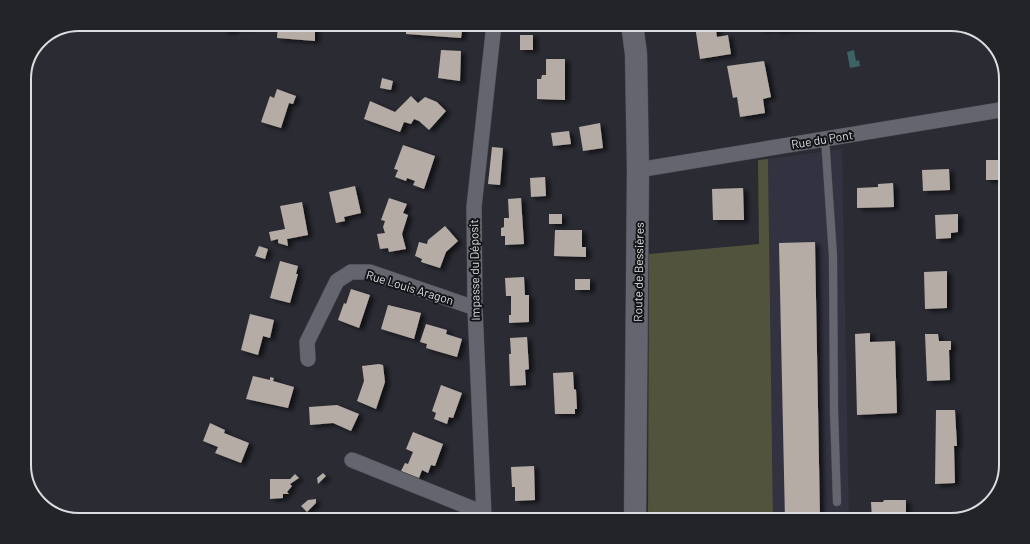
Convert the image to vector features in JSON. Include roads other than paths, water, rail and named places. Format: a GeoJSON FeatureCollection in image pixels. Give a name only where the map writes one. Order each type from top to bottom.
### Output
{"type":"FeatureCollection","features":[{"type":"Feature","properties":{"kind":"main road","name":"Route de Bessières"},"geometry":{"type":"LineString","coordinates":[[633,31],[636,54],[638,170],[635,513]]}},
{"type":"Feature","properties":{"kind":"street","name":"Impasse du Déposit"},"geometry":{"type":"LineString","coordinates":[[485,513],[474,308],[474,207],[493,31]]}},
{"type":"Feature","properties":{"kind":"street","name":"Rue du Pont"},"geometry":{"type":"LineString","coordinates":[[638,170],[999,110]]}},
{"type":"Feature","properties":{"kind":"street","name":"Rue Louis Aragon"},"geometry":{"type":"LineString","coordinates":[[308,359],[307,342],[337,280],[351,272],[370,272],[474,308]]}},
{"type":"Feature","properties":{"kind":"street","name":"Impasse du Déposit"},"geometry":{"type":"LineString","coordinates":[[352,460],[482,513]]}},
{"type":"Feature","properties":{"kind":"lane"},"geometry":{"type":"LineString","coordinates":[[825,138],[833,256],[834,411],[837,502]]}}]}
